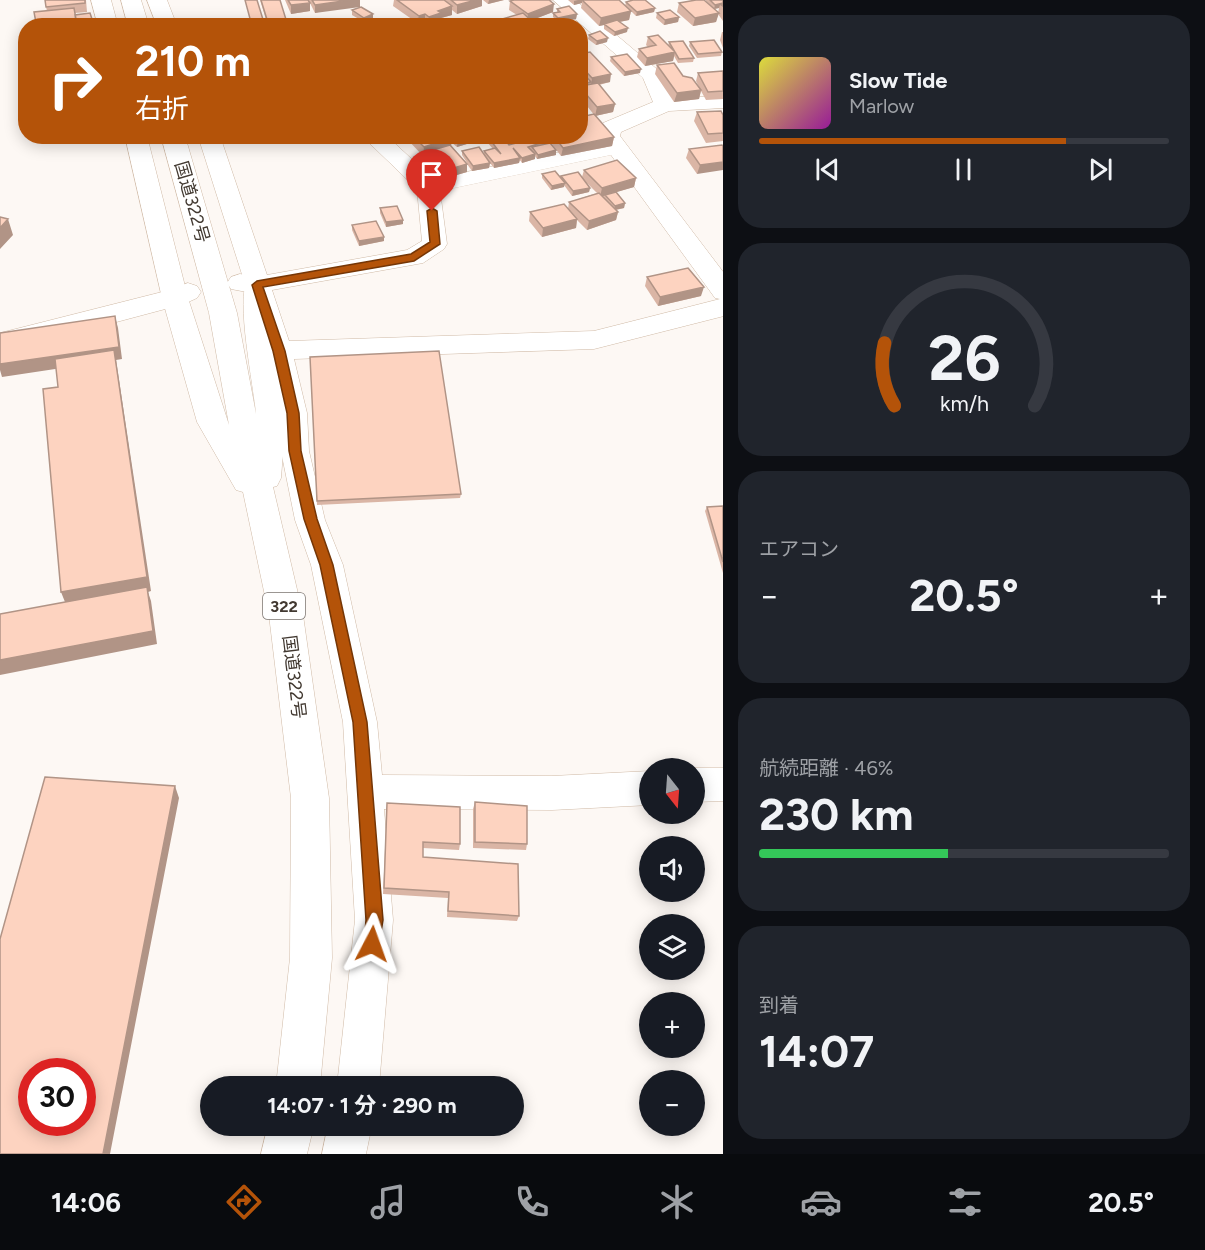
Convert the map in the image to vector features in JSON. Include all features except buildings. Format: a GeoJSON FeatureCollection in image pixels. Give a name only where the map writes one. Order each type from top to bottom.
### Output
{"type":"FeatureCollection","features":[{"type":"Feature","properties":{"kind":"main road"},"geometry":{"type":"LineString","coordinates":[[131,0],[137,18]]}},
{"type":"Feature","properties":{"kind":"main road","name":"国道322号"},"geometry":{"type":"LineString","coordinates":[[175,144],[223,313],[244,428],[264,510],[285,615],[310,798],[310,958],[299,1076]]}},
{"type":"Feature","properties":{"kind":"main road"},"geometry":{"type":"LineString","coordinates":[[249,284],[259,326],[271,413],[264,510]]}},
{"type":"Feature","properties":{"kind":"main road"},"geometry":{"type":"LineString","coordinates":[[0,342],[181,295],[212,422],[264,510]]}},
{"type":"Feature","properties":{"kind":"main road"},"geometry":{"type":"LineString","coordinates":[[284,1154],[288,1136]]}},
{"type":"Feature","properties":{"kind":"street"},"geometry":{"type":"LineString","coordinates":[[101,0],[106,18]]}},
{"type":"Feature","properties":{"kind":"street"},"geometry":{"type":"LineString","coordinates":[[157,0],[164,18]]}},
{"type":"Feature","properties":{"kind":"street"},"geometry":{"type":"LineString","coordinates":[[563,0],[586,18]]}},
{"type":"Feature","properties":{"kind":"street"},"geometry":{"type":"LineString","coordinates":[[588,20],[652,75],[665,105]]}},
{"type":"Feature","properties":{"kind":"street"},"geometry":{"type":"LineString","coordinates":[[723,102],[665,105],[611,128],[609,136],[723,292]]}},
{"type":"Feature","properties":{"kind":"street"},"geometry":{"type":"LineString","coordinates":[[138,144],[181,295]]}},
{"type":"Feature","properties":{"kind":"street"},"geometry":{"type":"LineString","coordinates":[[211,144],[249,284],[279,351],[293,413],[295,451],[310,519],[327,565],[360,722],[374,920],[359,1076]]}},
{"type":"Feature","properties":{"kind":"street"},"geometry":{"type":"LineString","coordinates":[[249,284],[414,257],[435,244],[428,187],[382,144]]}},
{"type":"Feature","properties":{"kind":"street"},"geometry":{"type":"LineString","coordinates":[[428,187],[615,147]]}},
{"type":"Feature","properties":{"kind":"street"},"geometry":{"type":"LineString","coordinates":[[279,351],[594,340],[723,307]]}},
{"type":"Feature","properties":{"kind":"street"},"geometry":{"type":"LineString","coordinates":[[705,785],[723,784]]}},
{"type":"Feature","properties":{"kind":"street"},"geometry":{"type":"LineString","coordinates":[[365,792],[552,793],[639,789]]}},
{"type":"Feature","properties":{"kind":"street"},"geometry":{"type":"LineString","coordinates":[[344,1154],[348,1136]]}},
{"type":"Feature","properties":{"kind":"route"},"geometry":{"type":"LineString","coordinates":[[372,944],[374,920],[360,722],[327,565],[310,519],[295,451],[293,413],[279,351],[257,285],[414,257],[435,244],[432,211]]}}]}
